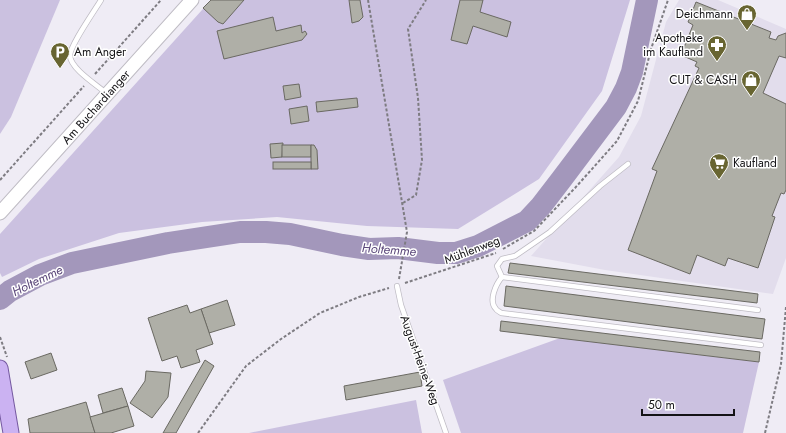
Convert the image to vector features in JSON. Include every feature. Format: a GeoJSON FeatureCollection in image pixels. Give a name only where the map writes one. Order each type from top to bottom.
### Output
{"type":"FeatureCollection","features":[{"type":"Feature","properties":{"kind":"main road","name":"Am Buchardianger"},"geometry":{"type":"LineString","coordinates":[[0,213],[192,0]]}},
{"type":"Feature","properties":{"kind":"main road"},"geometry":{"type":"LineString","coordinates":[[0,368],[11,433]]}},
{"type":"Feature","properties":{"kind":"lane"},"geometry":{"type":"LineString","coordinates":[[101,0],[72,47],[70,56],[74,66],[108,94]]}},
{"type":"Feature","properties":{"kind":"lane"},"geometry":{"type":"LineString","coordinates":[[502,277],[497,266],[502,259],[515,256],[550,232],[600,186],[628,164]]}},
{"type":"Feature","properties":{"kind":"lane"},"geometry":{"type":"LineString","coordinates":[[502,277],[758,310]]}},
{"type":"Feature","properties":{"kind":"lane"},"geometry":{"type":"LineString","coordinates":[[502,277],[497,283],[492,301],[495,308],[501,313],[761,345]]}},
{"type":"Feature","properties":{"kind":"lane","name":"August-Heine-Weg"},"geometry":{"type":"LineString","coordinates":[[397,286],[401,305],[446,433]]}},
{"type":"Feature","properties":{"kind":"path"},"geometry":{"type":"LineString","coordinates":[[0,180],[160,0]]}},
{"type":"Feature","properties":{"kind":"path"},"geometry":{"type":"LineString","coordinates":[[368,0],[408,232],[400,277]]}},
{"type":"Feature","properties":{"kind":"path"},"geometry":{"type":"LineString","coordinates":[[403,203],[416,195],[422,160],[418,98],[408,29],[426,0]]}},
{"type":"Feature","properties":{"kind":"path","name":"Mühlenweg"},"geometry":{"type":"LineString","coordinates":[[198,433],[246,366],[320,312],[359,297],[498,253],[534,231],[575,188],[617,140],[638,101],[655,36],[668,0]]}},
{"type":"Feature","properties":{"kind":"path"},"geometry":{"type":"LineString","coordinates":[[655,36],[667,40]]}},
{"type":"Feature","properties":{"kind":"path"},"geometry":{"type":"LineString","coordinates":[[765,433],[781,364],[786,307]]}},
{"type":"Feature","properties":{"kind":"shaded area"},"geometry":{"type":"Polygon","coordinates":[[[0,0],[60,0],[11,117],[0,134],[0,0]]]}},
{"type":"Feature","properties":{"kind":"shaded area"},"geometry":{"type":"Polygon","coordinates":[[[211,0],[630,0],[602,91],[539,179],[458,229],[367,226],[277,217],[202,222],[119,233],[39,259],[2,277],[0,273],[0,234],[211,0]]]}},
{"type":"Feature","properties":{"kind":"shaded area"},"geometry":{"type":"Polygon","coordinates":[[[679,0],[718,0],[786,29],[786,258],[773,294],[605,270],[531,256],[619,157],[641,116],[666,22],[679,0]]]}},
{"type":"Feature","properties":{"kind":"shaded area"},"geometry":{"type":"Polygon","coordinates":[[[560,338],[759,362],[743,433],[461,433],[443,380],[560,338]]]}},
{"type":"Feature","properties":{"kind":"shaded area"},"geometry":{"type":"Polygon","coordinates":[[[416,400],[422,433],[249,433],[416,400]]]}},
{"type":"Feature","properties":{"kind":"building"},"geometry":{"type":"Polygon","coordinates":[[[211,0],[244,0],[223,24],[218,22],[203,8],[211,0]]]}},
{"type":"Feature","properties":{"kind":"building"},"geometry":{"type":"Polygon","coordinates":[[[349,0],[360,0],[363,17],[359,21],[352,23],[349,0]]]}},
{"type":"Feature","properties":{"kind":"building"},"geometry":{"type":"Polygon","coordinates":[[[460,0],[483,0],[480,12],[511,22],[507,37],[473,26],[467,44],[451,40],[460,0]]]}},
{"type":"Feature","properties":{"kind":"building"},"geometry":{"type":"Polygon","coordinates":[[[696,2],[771,32],[769,38],[776,40],[778,36],[786,33],[786,58],[779,56],[763,93],[786,104],[786,190],[784,194],[781,193],[772,216],[775,217],[758,268],[728,258],[725,266],[697,255],[690,274],[628,250],[657,171],[652,169],[699,68],[695,66],[697,62],[681,55],[693,25],[688,22],[696,2]]]}},
{"type":"Feature","properties":{"kind":"building"},"geometry":{"type":"Polygon","coordinates":[[[273,17],[276,31],[301,25],[302,33],[305,31],[307,34],[302,40],[224,59],[217,31],[273,17]]]}},
{"type":"Feature","properties":{"kind":"building"},"geometry":{"type":"Polygon","coordinates":[[[299,84],[301,97],[285,100],[283,86],[299,84]]]}},
{"type":"Feature","properties":{"kind":"building"},"geometry":{"type":"Polygon","coordinates":[[[357,98],[358,107],[317,112],[316,102],[357,98]]]}},
{"type":"Feature","properties":{"kind":"building"},"geometry":{"type":"Polygon","coordinates":[[[307,106],[309,121],[291,124],[289,109],[307,106]]]}},
{"type":"Feature","properties":{"kind":"building"},"geometry":{"type":"Polygon","coordinates":[[[283,143],[282,157],[271,158],[270,144],[283,143]]]}},
{"type":"Feature","properties":{"kind":"building"},"geometry":{"type":"Polygon","coordinates":[[[282,145],[311,145],[311,157],[282,157],[282,145]]]}},
{"type":"Feature","properties":{"kind":"building"},"geometry":{"type":"Polygon","coordinates":[[[311,145],[314,145],[317,150],[318,169],[311,169],[311,145]]]}},
{"type":"Feature","properties":{"kind":"building"},"geometry":{"type":"Polygon","coordinates":[[[273,162],[311,162],[311,169],[273,169],[273,162]]]}},
{"type":"Feature","properties":{"kind":"building"},"geometry":{"type":"Polygon","coordinates":[[[510,263],[758,294],[757,303],[508,273],[510,263]]]}},
{"type":"Feature","properties":{"kind":"building"},"geometry":{"type":"Polygon","coordinates":[[[506,286],[765,319],[762,339],[504,306],[506,286]]]}},
{"type":"Feature","properties":{"kind":"building"},"geometry":{"type":"Polygon","coordinates":[[[227,300],[235,325],[209,333],[201,309],[227,300]]]}},
{"type":"Feature","properties":{"kind":"building"},"geometry":{"type":"Polygon","coordinates":[[[187,305],[190,313],[201,309],[213,344],[196,350],[200,362],[181,368],[177,356],[162,361],[148,318],[187,305]]]}},
{"type":"Feature","properties":{"kind":"building"},"geometry":{"type":"Polygon","coordinates":[[[501,321],[760,352],[759,362],[500,331],[501,321]]]}},
{"type":"Feature","properties":{"kind":"building"},"geometry":{"type":"Polygon","coordinates":[[[51,353],[57,370],[31,379],[25,362],[51,353]]]}},
{"type":"Feature","properties":{"kind":"building"},"geometry":{"type":"Polygon","coordinates":[[[205,360],[214,366],[176,433],[163,433],[205,360]]]}},
{"type":"Feature","properties":{"kind":"building"},"geometry":{"type":"Polygon","coordinates":[[[146,371],[171,373],[168,397],[152,418],[130,403],[145,381],[146,371]]]}},
{"type":"Feature","properties":{"kind":"building"},"geometry":{"type":"Polygon","coordinates":[[[420,372],[422,386],[346,400],[344,386],[420,372]]]}},
{"type":"Feature","properties":{"kind":"building"},"geometry":{"type":"Polygon","coordinates":[[[122,388],[128,406],[103,413],[98,395],[122,388]]]}},
{"type":"Feature","properties":{"kind":"building"},"geometry":{"type":"Polygon","coordinates":[[[86,402],[95,433],[30,433],[28,419],[86,402]]]}},
{"type":"Feature","properties":{"kind":"building"},"geometry":{"type":"Polygon","coordinates":[[[128,406],[134,426],[111,433],[95,433],[90,417],[128,406]]]}},
{"type":"Feature","properties":{"kind":"waterway","name":"Holtemme"},"geometry":{"type":"LineString","coordinates":[[0,299],[10,291],[40,275],[72,263],[168,243],[240,232],[290,234],[369,249],[398,248],[438,253],[456,253],[478,246],[527,221],[541,206],[616,107],[632,72],[647,0]]}},
{"type":"Feature","properties":{"kind":"place","name":"Deichmann"},"geometry":{"type":"Point","coordinates":[747,31]}},
{"type":"Feature","properties":{"kind":"place","name":"Apotheke im Kaufland"},"geometry":{"type":"Point","coordinates":[717,62]}},
{"type":"Feature","properties":{"kind":"place","name":"Am Anger"},"geometry":{"type":"Point","coordinates":[60,69]}},
{"type":"Feature","properties":{"kind":"place","name":"CUT & CASH"},"geometry":{"type":"Point","coordinates":[751,97]}},
{"type":"Feature","properties":{"kind":"place","name":"Kaufland"},"geometry":{"type":"Point","coordinates":[719,180]}}]}
